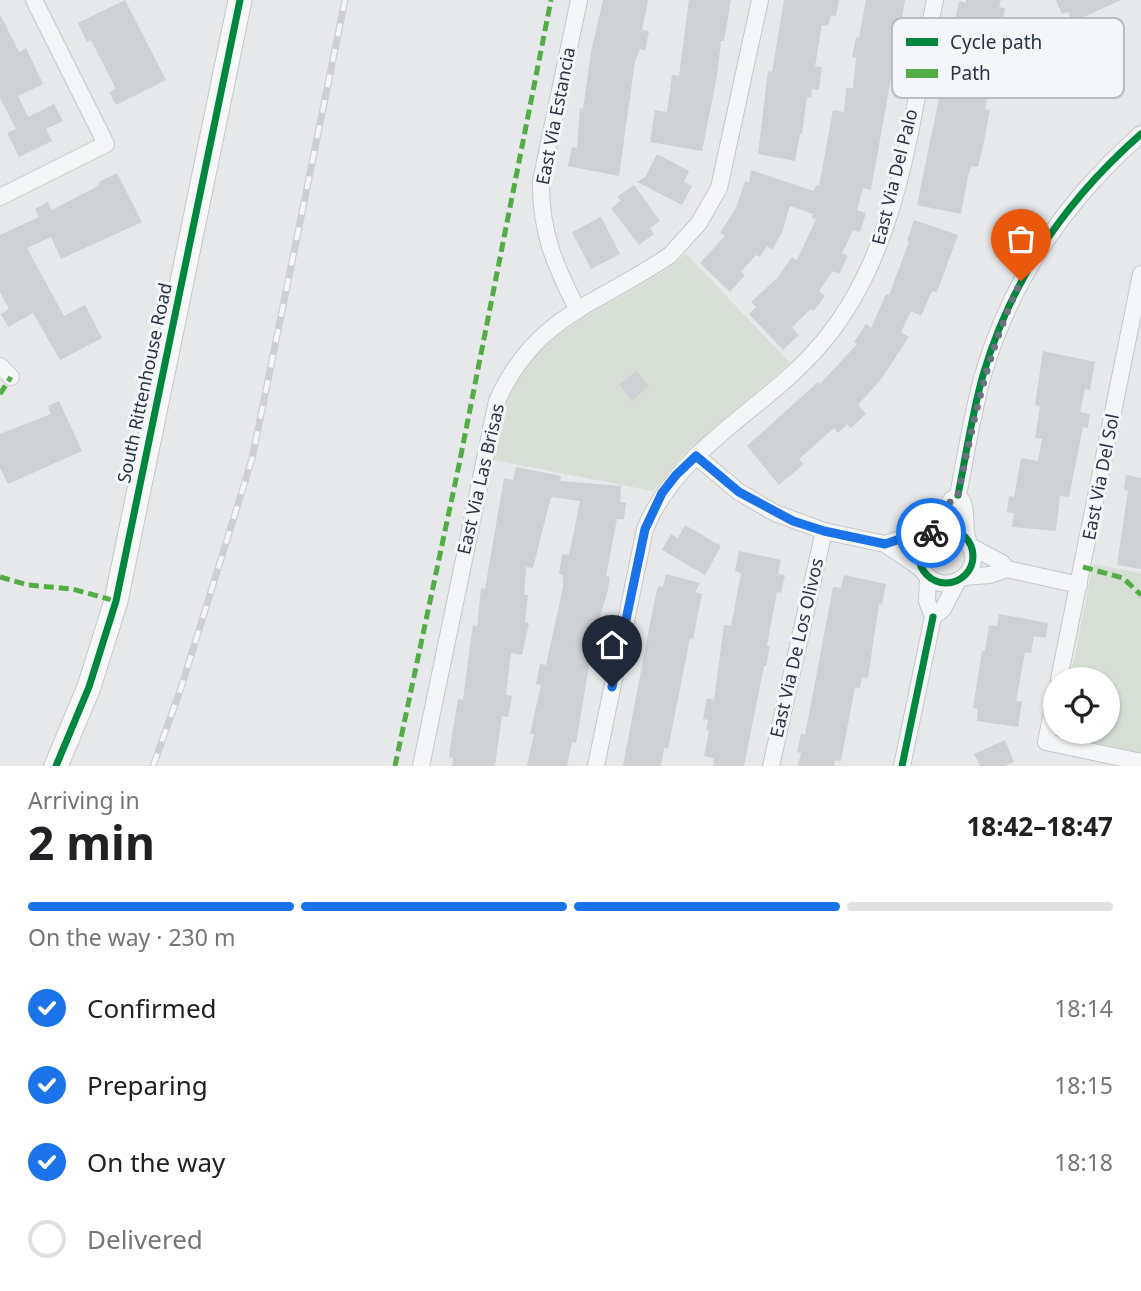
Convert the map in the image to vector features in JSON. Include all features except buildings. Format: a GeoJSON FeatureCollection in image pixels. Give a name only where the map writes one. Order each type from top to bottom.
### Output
{"type":"FeatureCollection","features":[{"type":"Feature","properties":{"kind":"main road","name":"South Rittenhouse Road"},"geometry":{"type":"LineString","coordinates":[[56,766],[89,687],[116,601],[240,0]]}},
{"type":"Feature","properties":{"kind":"street"},"geometry":{"type":"LineString","coordinates":[[0,197],[106,144],[34,0]]}},
{"type":"Feature","properties":{"kind":"street","name":"East Via Estancia"},"geometry":{"type":"LineString","coordinates":[[578,310],[557,271],[548,247],[541,181],[579,0]]}},
{"type":"Feature","properties":{"kind":"street","name":"East Via Las Brisas"},"geometry":{"type":"LineString","coordinates":[[421,766],[497,401],[506,382],[531,345],[547,329],[670,255],[686,240],[711,205],[726,168],[760,0]]}},
{"type":"Feature","properties":{"kind":"street","name":"East Via Del Palo"},"geometry":{"type":"LineString","coordinates":[[931,18],[935,0]]}},
{"type":"Feature","properties":{"kind":"street","name":"East Via Del Palo"},"geometry":{"type":"LineString","coordinates":[[596,766],[645,529],[662,493],[696,456],[806,362],[839,322],[864,281],[882,240],[897,186],[915,98]]}},
{"type":"Feature","properties":{"kind":"street"},"geometry":{"type":"LineString","coordinates":[[902,766],[933,617],[927,601],[925,573],[919,550],[932,534],[951,500],[958,495],[984,374],[1003,319],[1029,265],[1083,190],[1141,134]]}},
{"type":"Feature","properties":{"kind":"street","name":"East Via Del Sol"},"geometry":{"type":"LineString","coordinates":[[1062,667],[1141,274]]}},
{"type":"Feature","properties":{"kind":"street"},"geometry":{"type":"LineString","coordinates":[[696,456],[721,478],[757,503],[793,521],[824,531],[885,544],[942,584],[1007,569],[1079,585]]}},
{"type":"Feature","properties":{"kind":"street"},"geometry":{"type":"LineString","coordinates":[[933,617],[943,609],[960,579],[973,563],[964,502],[958,495]]}},
{"type":"Feature","properties":{"kind":"street"},"geometry":{"type":"LineString","coordinates":[[885,544],[909,536],[953,530],[1002,562],[1007,569]]}},
{"type":"Feature","properties":{"kind":"street","name":"East Via De Los Olivos"},"geometry":{"type":"LineString","coordinates":[[771,766],[824,531]]}},
{"type":"Feature","properties":{"kind":"street"},"geometry":{"type":"LineString","coordinates":[[1055,744],[1139,763]]}},
{"type":"Feature","properties":{"kind":"shaded area"},"geometry":{"type":"Polygon","coordinates":[[[686,254],[790,363],[684,454],[653,491],[494,460],[511,393],[527,367],[546,346],[567,328],[639,287],[686,254]]]}},
{"type":"Feature","properties":{"kind":"shaded area"},"geometry":{"type":"Polygon","coordinates":[[[1093,564],[1141,573],[1141,753],[1100,744],[1120,744],[1120,667],[1072,667],[1093,564]]]}},
{"type":"Feature","properties":{"kind":"railway"},"geometry":{"type":"LineString","coordinates":[[153,766],[181,688],[252,459],[345,0]]}},
{"type":"Feature","properties":{"kind":"marked path"},"geometry":{"type":"LineString","coordinates":[[395,766],[459,465],[551,0]]}},
{"type":"Feature","properties":{"kind":"marked path"},"geometry":{"type":"LineString","coordinates":[[0,394],[11,377]]}},
{"type":"Feature","properties":{"kind":"marked path"},"geometry":{"type":"LineString","coordinates":[[1083,567],[1123,578],[1141,595]]}},
{"type":"Feature","properties":{"kind":"marked path"},"geometry":{"type":"LineString","coordinates":[[0,577],[28,585],[72,589],[116,601]]}},
{"type":"Feature","properties":{"kind":"cycle path"},"geometry":{"type":"LineString","coordinates":[[56,766],[89,687],[116,601],[240,0]]}},
{"type":"Feature","properties":{"kind":"cycle path"},"geometry":{"type":"LineString","coordinates":[[958,495],[983,375],[1009,306],[1045,243],[1066,214],[1114,159],[1141,134]]}},
{"type":"Feature","properties":{"kind":"cycle path"},"geometry":{"type":"LineString","coordinates":[[951,529],[961,533],[969,541],[973,556],[969,571],[961,579],[941,583],[931,579],[923,571],[919,551],[923,541],[931,533],[951,529]]}},
{"type":"Feature","properties":{"kind":"cycle path"},"geometry":{"type":"LineString","coordinates":[[902,766],[933,617]]}},
{"type":"Feature","properties":{"kind":"way so far"},"geometry":{"type":"LineString","coordinates":[[931,533],[938,530],[951,500],[958,495],[984,374],[1003,319],[1021,281]]}},
{"type":"Feature","properties":{"kind":"route"},"geometry":{"type":"LineString","coordinates":[[612,687],[645,529],[662,493],[696,456],[739,492],[793,521],[824,531],[885,544],[909,536],[926,538],[931,533]]}}]}
